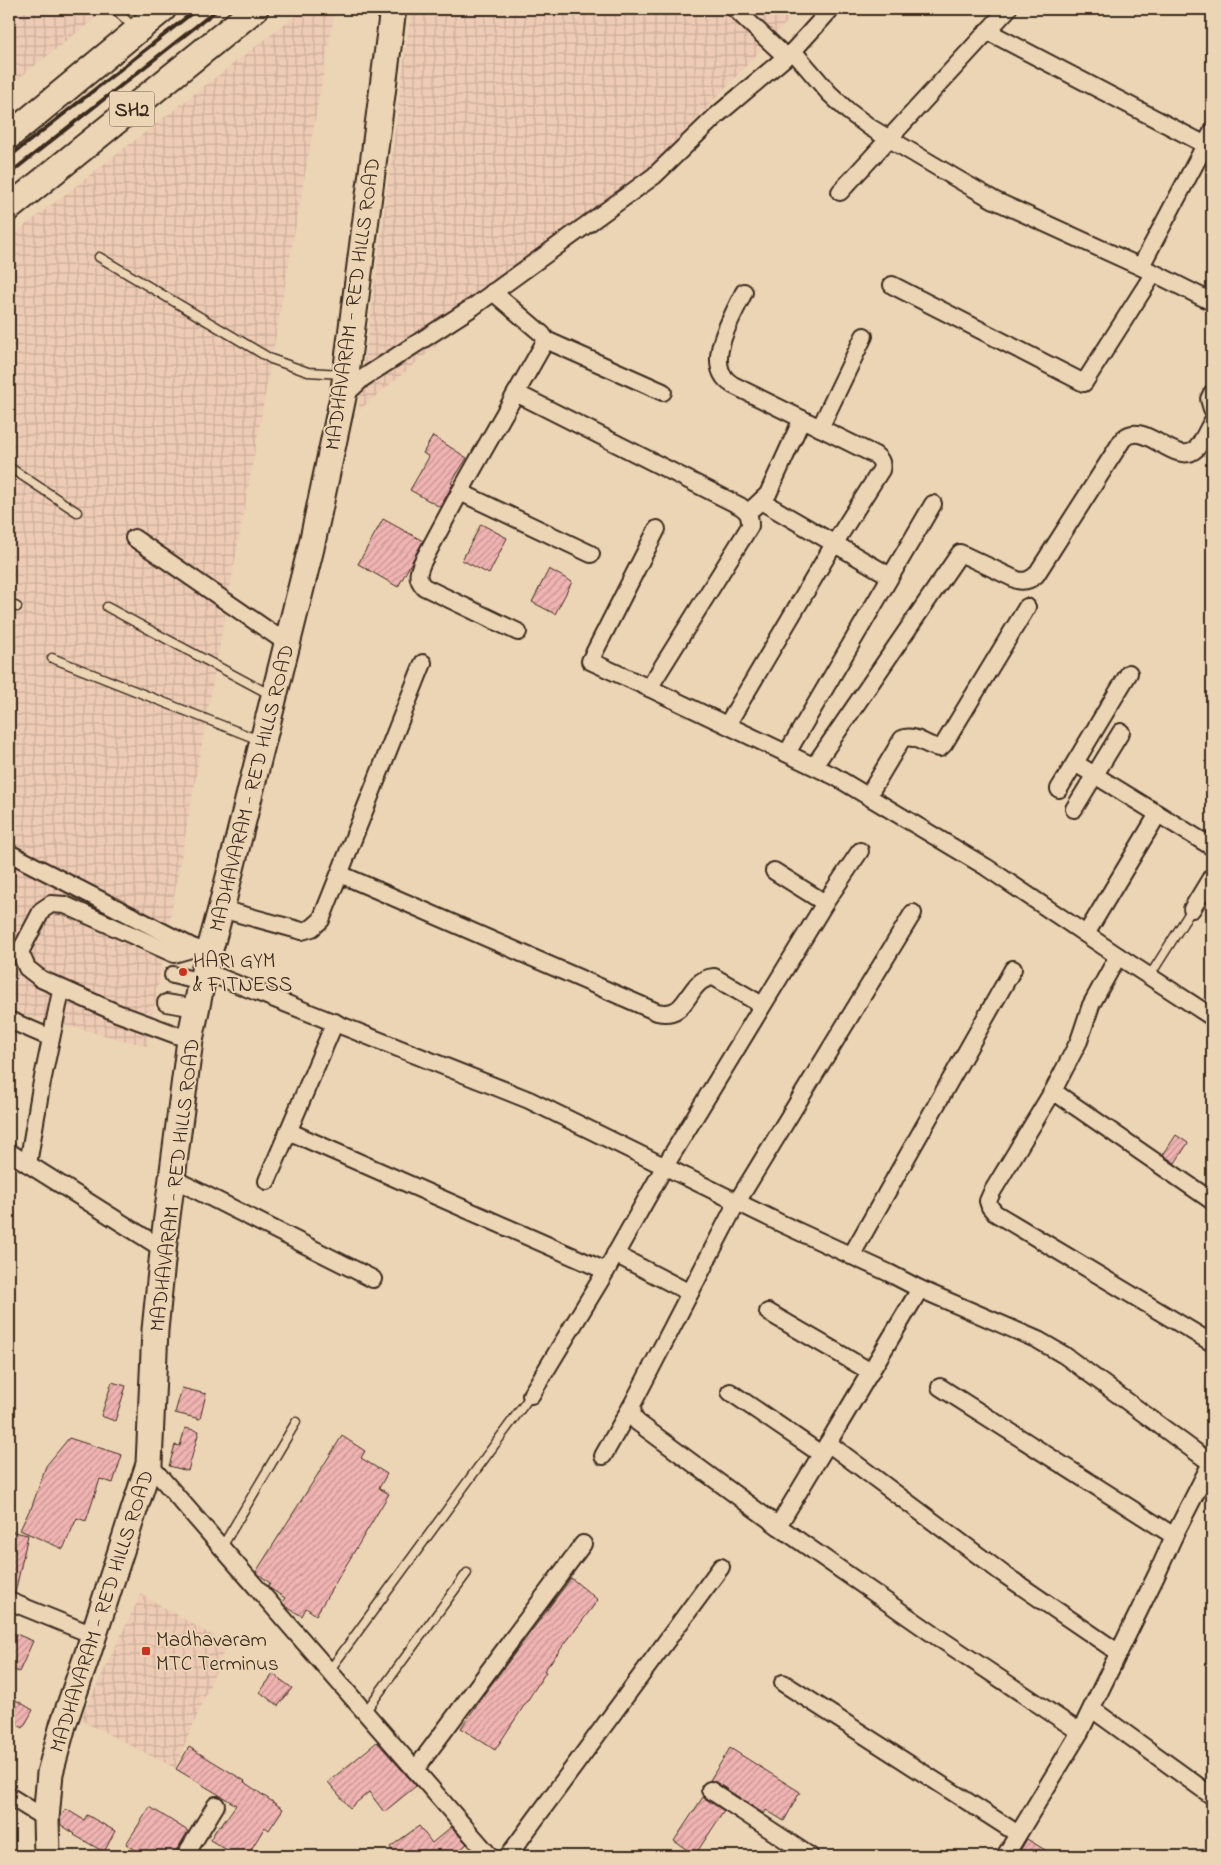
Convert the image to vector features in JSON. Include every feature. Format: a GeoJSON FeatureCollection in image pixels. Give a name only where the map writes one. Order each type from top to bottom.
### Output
{"type":"FeatureCollection","features":[{"type":"Feature","properties":{"kind":"main road","name":"SH2"},"geometry":{"type":"LineString","coordinates":[[9,136],[163,9]]}},
{"type":"Feature","properties":{"kind":"main road","name":"SH2"},"geometry":{"type":"LineString","coordinates":[[9,208],[255,9]]}},
{"type":"Feature","properties":{"kind":"main road"},"geometry":{"type":"LineString","coordinates":[[387,9],[390,33]]}},
{"type":"Feature","properties":{"kind":"main road","name":"MADHAVARAM - RED HILLS ROAD"},"geometry":{"type":"LineString","coordinates":[[48,1856],[46,1819],[50,1773],[63,1725],[149,1464],[155,1330],[163,1249],[190,1040],[202,964],[222,909],[275,698],[311,548],[344,386],[393,9]]}},
{"type":"Feature","properties":{"kind":"street"},"geometry":{"type":"LineString","coordinates":[[735,9],[789,54],[848,110],[890,139],[994,200],[1148,270],[1212,302]]}},
{"type":"Feature","properties":{"kind":"street"},"geometry":{"type":"LineString","coordinates":[[344,386],[363,378],[472,307],[654,176],[716,116],[789,54],[831,9]]}},
{"type":"Feature","properties":{"kind":"street"},"geometry":{"type":"LineString","coordinates":[[840,192],[1008,9]]}},
{"type":"Feature","properties":{"kind":"street"},"geometry":{"type":"LineString","coordinates":[[892,285],[1084,383],[1148,270],[1208,138],[987,31]]}},
{"type":"Feature","properties":{"kind":"street"},"geometry":{"type":"LineString","coordinates":[[493,292],[542,334],[546,340],[662,392]]}},
{"type":"Feature","properties":{"kind":"street"},"geometry":{"type":"LineString","coordinates":[[727,726],[834,544],[882,470],[880,459],[875,454],[733,385],[724,378],[720,368],[719,354],[722,340],[744,292]]}},
{"type":"Feature","properties":{"kind":"street"},"geometry":{"type":"LineString","coordinates":[[820,428],[864,336]]}},
{"type":"Feature","properties":{"kind":"street"},"geometry":{"type":"LineString","coordinates":[[518,632],[424,587],[418,581],[418,573],[460,492],[546,340]]}},
{"type":"Feature","properties":{"kind":"street"},"geometry":{"type":"LineString","coordinates":[[516,393],[747,510],[750,517],[750,526],[649,688]]}},
{"type":"Feature","properties":{"kind":"street"},"geometry":{"type":"LineString","coordinates":[[1212,393],[1210,399],[1212,409]]}},
{"type":"Feature","properties":{"kind":"street"},"geometry":{"type":"LineString","coordinates":[[747,510],[755,507],[768,494],[802,419]]}},
{"type":"Feature","properties":{"kind":"street"},"geometry":{"type":"LineString","coordinates":[[814,766],[960,553],[1017,580],[1030,580],[1036,575],[1127,435],[1140,433],[1174,451],[1189,452],[1195,450],[1212,422]]}},
{"type":"Feature","properties":{"kind":"street"},"geometry":{"type":"LineString","coordinates":[[460,492],[591,554]]}},
{"type":"Feature","properties":{"kind":"street"},"geometry":{"type":"LineString","coordinates":[[761,501],[890,576]]}},
{"type":"Feature","properties":{"kind":"street"},"geometry":{"type":"LineString","coordinates":[[787,753],[933,504]]}},
{"type":"Feature","properties":{"kind":"street"},"geometry":{"type":"LineString","coordinates":[[657,529],[590,661],[834,776],[986,868],[1212,1017]]}},
{"type":"Feature","properties":{"kind":"street"},"geometry":{"type":"LineString","coordinates":[[134,538],[288,644]]}},
{"type":"Feature","properties":{"kind":"street"},"geometry":{"type":"LineString","coordinates":[[868,796],[902,739],[913,737],[940,748],[944,744],[1027,607]]}},
{"type":"Feature","properties":{"kind":"street"},"geometry":{"type":"LineString","coordinates":[[222,909],[302,931],[312,928],[321,920],[423,663]]}},
{"type":"Feature","properties":{"kind":"street"},"geometry":{"type":"LineString","coordinates":[[1059,789],[1129,673]]}},
{"type":"Feature","properties":{"kind":"street"},"geometry":{"type":"LineString","coordinates":[[1074,809],[1121,732]]}},
{"type":"Feature","properties":{"kind":"street"},"geometry":{"type":"LineString","coordinates":[[1075,763],[1212,847]]}},
{"type":"Feature","properties":{"kind":"street"},"geometry":{"type":"LineString","coordinates":[[1086,934],[1158,814]]}},
{"type":"Feature","properties":{"kind":"street"},"geometry":{"type":"LineString","coordinates":[[531,1395],[762,1005],[860,850]]}},
{"type":"Feature","properties":{"kind":"street"},"geometry":{"type":"LineString","coordinates":[[9,853],[202,964]]}},
{"type":"Feature","properties":{"kind":"street"},"geometry":{"type":"LineString","coordinates":[[774,871],[826,903]]}},
{"type":"Feature","properties":{"kind":"street"},"geometry":{"type":"LineString","coordinates":[[340,874],[657,1012],[665,1014],[678,1010],[698,983],[708,977],[714,977],[762,1005]]}},
{"type":"Feature","properties":{"kind":"street"},"geometry":{"type":"LineString","coordinates":[[1192,909],[1212,876]]}},
{"type":"Feature","properties":{"kind":"street"},"geometry":{"type":"LineString","coordinates":[[190,1040],[117,1013],[41,979],[27,968],[20,952],[42,910],[51,904],[65,905],[174,954],[202,964],[335,1022],[520,1096],[920,1289],[1038,1340],[1064,1355],[1212,1462],[1174,1536],[1120,1653],[1080,1732],[1005,1856]]}},
{"type":"Feature","properties":{"kind":"street"},"geometry":{"type":"LineString","coordinates":[[603,1456],[737,1202],[913,913]]}},
{"type":"Feature","properties":{"kind":"street"},"geometry":{"type":"LineString","coordinates":[[1118,956],[1091,1005],[1078,1041],[1053,1091],[988,1201],[995,1213],[1212,1343]]}},
{"type":"Feature","properties":{"kind":"street"},"geometry":{"type":"LineString","coordinates":[[173,975],[202,964]]}},
{"type":"Feature","properties":{"kind":"street"},"geometry":{"type":"LineString","coordinates":[[851,1256],[1013,969]]}},
{"type":"Feature","properties":{"kind":"street"},"geometry":{"type":"LineString","coordinates":[[28,1164],[60,996]]}},
{"type":"Feature","properties":{"kind":"street"},"geometry":{"type":"LineString","coordinates":[[166,1003],[196,1008]]}},
{"type":"Feature","properties":{"kind":"street"},"geometry":{"type":"LineString","coordinates":[[9,1020],[51,1038]]}},
{"type":"Feature","properties":{"kind":"street"},"geometry":{"type":"LineString","coordinates":[[267,1181],[335,1022]]}},
{"type":"Feature","properties":{"kind":"street"},"geometry":{"type":"LineString","coordinates":[[1053,1091],[1212,1201]]}},
{"type":"Feature","properties":{"kind":"street"},"geometry":{"type":"LineString","coordinates":[[288,1132],[606,1271]]}},
{"type":"Feature","properties":{"kind":"street"},"geometry":{"type":"LineString","coordinates":[[9,1152],[163,1249]]}},
{"type":"Feature","properties":{"kind":"street"},"geometry":{"type":"LineString","coordinates":[[172,1178],[373,1279]]}},
{"type":"Feature","properties":{"kind":"street"},"geometry":{"type":"LineString","coordinates":[[615,1254],[690,1293]]}},
{"type":"Feature","properties":{"kind":"street"},"geometry":{"type":"LineString","coordinates":[[778,1526],[920,1289]]}},
{"type":"Feature","properties":{"kind":"street"},"geometry":{"type":"LineString","coordinates":[[768,1312],[871,1372]]}},
{"type":"Feature","properties":{"kind":"street"},"geometry":{"type":"LineString","coordinates":[[940,1387],[1174,1536]]}},
{"type":"Feature","properties":{"kind":"street"},"geometry":{"type":"LineString","coordinates":[[730,1392],[824,1448],[1120,1653]]}},
{"type":"Feature","properties":{"kind":"street"},"geometry":{"type":"LineString","coordinates":[[632,1404],[633,1416],[637,1422],[778,1526],[930,1632],[1080,1732]]}},
{"type":"Feature","properties":{"kind":"street"},"geometry":{"type":"LineString","coordinates":[[149,1464],[490,1856]]}},
{"type":"Feature","properties":{"kind":"street"},"geometry":{"type":"LineString","coordinates":[[415,1770],[583,1544]]}},
{"type":"Feature","properties":{"kind":"street"},"geometry":{"type":"LineString","coordinates":[[508,1856],[721,1567]]}},
{"type":"Feature","properties":{"kind":"street"},"geometry":{"type":"LineString","coordinates":[[9,1601],[93,1635]]}},
{"type":"Feature","properties":{"kind":"street"},"geometry":{"type":"LineString","coordinates":[[783,1683],[1018,1834]]}},
{"type":"Feature","properties":{"kind":"street"},"geometry":{"type":"LineString","coordinates":[[1092,1708],[1212,1796]]}},
{"type":"Feature","properties":{"kind":"street"},"geometry":{"type":"LineString","coordinates":[[710,1790],[810,1856]]}},
{"type":"Feature","properties":{"kind":"street"},"geometry":{"type":"LineString","coordinates":[[9,1796],[46,1819]]}},
{"type":"Feature","properties":{"kind":"street"},"geometry":{"type":"LineString","coordinates":[[185,1856],[216,1805]]}},
{"type":"Feature","properties":{"kind":"lane"},"geometry":{"type":"LineString","coordinates":[[115,9],[136,30]]}},
{"type":"Feature","properties":{"kind":"lane"},"geometry":{"type":"LineString","coordinates":[[99,257],[271,359],[344,386]]}},
{"type":"Feature","properties":{"kind":"lane"},"geometry":{"type":"LineString","coordinates":[[9,467],[77,512]]}},
{"type":"Feature","properties":{"kind":"lane"},"geometry":{"type":"LineString","coordinates":[[9,603],[17,607]]}},
{"type":"Feature","properties":{"kind":"lane"},"geometry":{"type":"LineString","coordinates":[[108,607],[275,698]]}},
{"type":"Feature","properties":{"kind":"lane"},"geometry":{"type":"LineString","coordinates":[[52,658],[264,742]]}},
{"type":"Feature","properties":{"kind":"lane"},"geometry":{"type":"LineString","coordinates":[[1150,977],[1192,909]]}},
{"type":"Feature","properties":{"kind":"lane"},"geometry":{"type":"LineString","coordinates":[[329,1671],[531,1395]]}},
{"type":"Feature","properties":{"kind":"lane"},"geometry":{"type":"LineString","coordinates":[[222,1546],[296,1422]]}},
{"type":"Feature","properties":{"kind":"lane"},"geometry":{"type":"LineString","coordinates":[[365,1712],[467,1573]]}},
{"type":"Feature","properties":{"kind":"shaded area"},"geometry":{"type":"Polygon","coordinates":[[[9,9],[107,9],[9,86],[9,9]]]}},
{"type":"Feature","properties":{"kind":"shaded area"},"geometry":{"type":"Polygon","coordinates":[[[304,9],[335,9],[147,1046],[9,1011],[9,238],[304,9]]]}},
{"type":"Feature","properties":{"kind":"shaded area"},"geometry":{"type":"Polygon","coordinates":[[[411,9],[799,9],[653,165],[358,411],[411,9]]]}},
{"type":"Feature","properties":{"kind":"shaded area"},"geometry":{"type":"Polygon","coordinates":[[[141,1594],[227,1644],[175,1768],[80,1720],[141,1594]]]}},
{"type":"Feature","properties":{"kind":"building"},"geometry":{"type":"Polygon","coordinates":[[[433,436],[467,458],[451,483],[453,484],[440,507],[410,490],[429,457],[423,453],[433,436]]]}},
{"type":"Feature","properties":{"kind":"building"},"geometry":{"type":"Polygon","coordinates":[[[383,519],[423,541],[398,587],[358,564],[383,519]]]}},
{"type":"Feature","properties":{"kind":"building"},"geometry":{"type":"Polygon","coordinates":[[[481,524],[507,538],[489,574],[462,560],[481,524]]]}},
{"type":"Feature","properties":{"kind":"building"},"geometry":{"type":"Polygon","coordinates":[[[549,569],[572,582],[555,614],[532,602],[549,569]]]}},
{"type":"Feature","properties":{"kind":"building"},"geometry":{"type":"Polygon","coordinates":[[[1176,1135],[1188,1143],[1175,1163],[1163,1155],[1176,1135]]]}},
{"type":"Feature","properties":{"kind":"building"},"geometry":{"type":"Polygon","coordinates":[[[112,1382],[126,1386],[115,1421],[101,1416],[112,1382]]]}},
{"type":"Feature","properties":{"kind":"building"},"geometry":{"type":"Polygon","coordinates":[[[182,1388],[206,1394],[200,1419],[175,1413],[182,1388]]]}},
{"type":"Feature","properties":{"kind":"building"},"geometry":{"type":"Polygon","coordinates":[[[185,1428],[199,1431],[188,1471],[169,1466],[175,1445],[180,1446],[185,1428]]]}},
{"type":"Feature","properties":{"kind":"building"},"geometry":{"type":"Polygon","coordinates":[[[342,1436],[365,1451],[361,1458],[387,1474],[379,1488],[389,1494],[316,1615],[306,1608],[302,1616],[286,1607],[282,1602],[285,1598],[271,1589],[268,1586],[270,1583],[256,1572],[342,1436]]]}},
{"type":"Feature","properties":{"kind":"building"},"geometry":{"type":"Polygon","coordinates":[[[69,1438],[122,1455],[113,1483],[100,1479],[86,1521],[77,1518],[63,1549],[20,1530],[31,1509],[46,1466],[69,1438]]]}},
{"type":"Feature","properties":{"kind":"building"},"geometry":{"type":"Polygon","coordinates":[[[9,1531],[28,1535],[15,1593],[9,1591],[9,1531]]]}},
{"type":"Feature","properties":{"kind":"building"},"geometry":{"type":"Polygon","coordinates":[[[571,1578],[598,1600],[544,1671],[546,1672],[495,1750],[461,1728],[571,1578]]]}},
{"type":"Feature","properties":{"kind":"building"},"geometry":{"type":"Polygon","coordinates":[[[9,1631],[33,1641],[19,1672],[9,1668],[9,1631]]]}},
{"type":"Feature","properties":{"kind":"building"},"geometry":{"type":"Polygon","coordinates":[[[273,1674],[292,1688],[278,1706],[260,1692],[273,1674]]]}},
{"type":"Feature","properties":{"kind":"building"},"geometry":{"type":"Polygon","coordinates":[[[9,1696],[33,1710],[23,1728],[9,1720],[9,1696]]]}},
{"type":"Feature","properties":{"kind":"building"},"geometry":{"type":"Polygon","coordinates":[[[377,1742],[416,1786],[384,1812],[369,1792],[350,1808],[328,1782],[377,1742]]]}},
{"type":"Feature","properties":{"kind":"building"},"geometry":{"type":"Polygon","coordinates":[[[189,1747],[245,1781],[283,1809],[269,1830],[265,1827],[247,1856],[237,1856],[210,1840],[219,1825],[221,1826],[236,1805],[176,1769],[189,1747]]]}},
{"type":"Feature","properties":{"kind":"building"},"geometry":{"type":"Polygon","coordinates":[[[730,1748],[800,1792],[784,1821],[766,1810],[764,1814],[716,1782],[710,1780],[730,1748]]]}},
{"type":"Feature","properties":{"kind":"building"},"geometry":{"type":"Polygon","coordinates":[[[703,1797],[724,1811],[695,1855],[674,1841],[703,1797]]]}},
{"type":"Feature","properties":{"kind":"building"},"geometry":{"type":"Polygon","coordinates":[[[150,1807],[188,1831],[173,1856],[133,1856],[137,1851],[126,1844],[150,1807]]]}},
{"type":"Feature","properties":{"kind":"building"},"geometry":{"type":"Polygon","coordinates":[[[66,1809],[84,1820],[87,1815],[115,1831],[104,1852],[74,1835],[61,1825],[60,1818],[66,1809]]]}},
{"type":"Feature","properties":{"kind":"building"},"geometry":{"type":"Polygon","coordinates":[[[419,1826],[432,1843],[451,1827],[467,1844],[453,1856],[396,1856],[390,1847],[419,1826]]]}},
{"type":"Feature","properties":{"kind":"building"},"geometry":{"type":"Polygon","coordinates":[[[1027,1839],[1055,1856],[1017,1856],[1027,1839]]]}},
{"type":"Feature","properties":{"kind":"railway"},"geometry":{"type":"LineString","coordinates":[[9,157],[197,9]]}},
{"type":"Feature","properties":{"kind":"railway"},"geometry":{"type":"LineString","coordinates":[[9,174],[218,9]]}},
{"type":"Feature","properties":{"kind":"place","name":"HARI GYM & FITNESS"},"geometry":{"type":"Point","coordinates":[183,972]}},
{"type":"Feature","properties":{"kind":"place","name":"Madhavaram MTC Terminus"},"geometry":{"type":"Point","coordinates":[146,1651]}}]}
